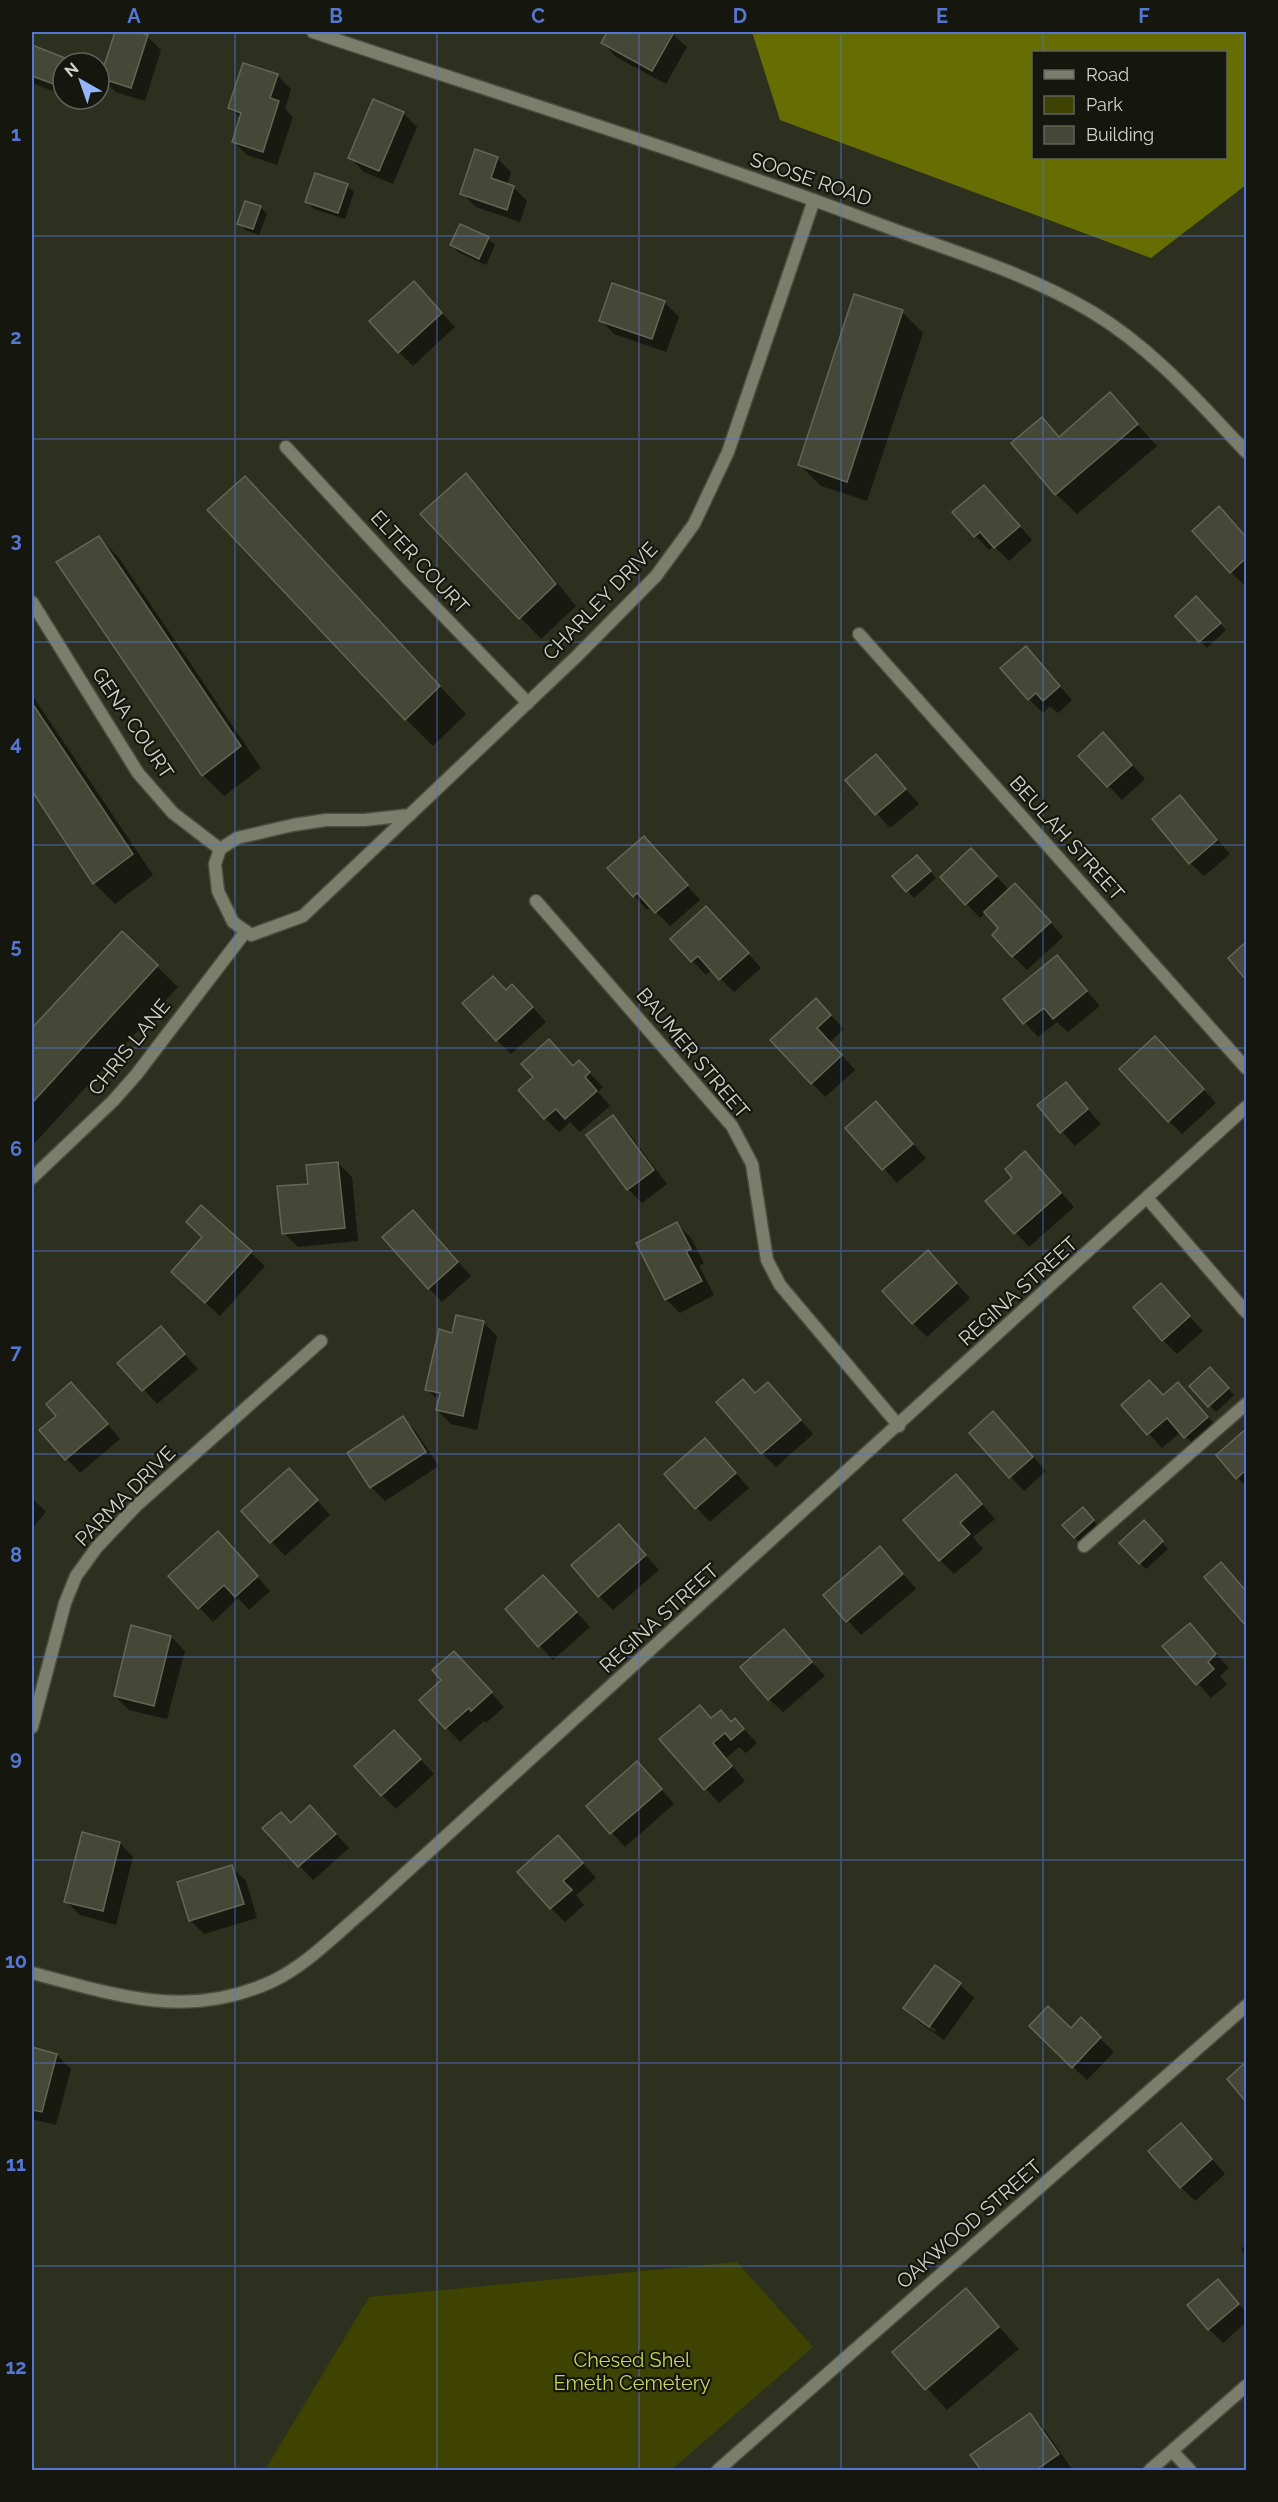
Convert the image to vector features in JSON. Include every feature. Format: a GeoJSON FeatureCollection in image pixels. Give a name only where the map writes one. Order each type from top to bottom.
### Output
{"type":"FeatureCollection","features":[{"type":"Feature","properties":{"kind":"street","name":"SOOSE ROAD"},"geometry":{"type":"LineString","coordinates":[[313,32],[814,200],[1028,279],[1092,313],[1135,342],[1168,372],[1246,452]]}},
{"type":"Feature","properties":{"kind":"street","name":"CHARLEY DRIVE"},"geometry":{"type":"LineString","coordinates":[[246,931],[251,936],[303,916],[528,703],[656,576],[694,524],[728,452],[814,200]]}},
{"type":"Feature","properties":{"kind":"street","name":"ELTER COURT"},"geometry":{"type":"LineString","coordinates":[[286,447],[407,578],[528,703]]}},
{"type":"Feature","properties":{"kind":"street","name":"GENA COURT"},"geometry":{"type":"LineString","coordinates":[[32,602],[138,773],[173,813],[220,849]]}},
{"type":"Feature","properties":{"kind":"street","name":"BEULAH STREET"},"geometry":{"type":"LineString","coordinates":[[859,634],[1246,1068]]}},
{"type":"Feature","properties":{"kind":"street"},"geometry":{"type":"LineString","coordinates":[[246,931],[233,922],[218,891],[215,864],[220,849],[237,838],[293,825],[326,820],[364,820],[410,815]]}},
{"type":"Feature","properties":{"kind":"street","name":"BAUMER STREET"},"geometry":{"type":"LineString","coordinates":[[536,900],[732,1126],[752,1164],[767,1260],[780,1285],[899,1426]]}},
{"type":"Feature","properties":{"kind":"street","name":"CHRIS LANE"},"geometry":{"type":"LineString","coordinates":[[32,1178],[136,1075],[246,931]]}},
{"type":"Feature","properties":{"kind":"street","name":"REGINA STREET"},"geometry":{"type":"LineString","coordinates":[[32,1973],[155,2002],[196,2003],[239,1994],[282,1975],[306,1960],[367,1908],[899,1426],[1246,1107]]}},
{"type":"Feature","properties":{"kind":"street"},"geometry":{"type":"LineString","coordinates":[[1148,1199],[1246,1312]]}},
{"type":"Feature","properties":{"kind":"street","name":"PARMA DRIVE"},"geometry":{"type":"LineString","coordinates":[[32,1727],[65,1603],[76,1575],[97,1547],[136,1506],[321,1341]]}},
{"type":"Feature","properties":{"kind":"street"},"geometry":{"type":"LineString","coordinates":[[1084,1546],[1246,1404]]}},
{"type":"Feature","properties":{"kind":"street","name":"OAKWOOD STREET"},"geometry":{"type":"LineString","coordinates":[[718,2470],[1246,2006]]}},
{"type":"Feature","properties":{"kind":"street"},"geometry":{"type":"LineString","coordinates":[[1150,2470],[1246,2386]]}},
{"type":"Feature","properties":{"kind":"street"},"geometry":{"type":"LineString","coordinates":[[1173,2452],[1190,2470]]}},
{"type":"Feature","properties":{"kind":"green space","name":"Chesed Shel Emeth Cemetery"},"geometry":{"type":"Polygon","coordinates":[[[737,2262],[813,2347],[671,2470],[265,2470],[369,2297],[737,2262]]]}},
{"type":"Feature","properties":{"kind":"shaded area"},"geometry":{"type":"Polygon","coordinates":[[[752,32],[1246,32],[1246,185],[1151,258],[780,120],[752,32]]]}},
{"type":"Feature","properties":{"kind":"building"},"geometry":{"type":"Polygon","coordinates":[[[115,32],[137,32],[148,35],[131,88],[111,82],[111,51],[109,51],[115,32]]]}},
{"type":"Feature","properties":{"kind":"building"},"geometry":{"type":"Polygon","coordinates":[[[607,32],[674,32],[652,71],[601,43],[607,32]]]}},
{"type":"Feature","properties":{"kind":"building"},"geometry":{"type":"Polygon","coordinates":[[[32,45],[51,52],[51,83],[32,76],[32,45]]]}},
{"type":"Feature","properties":{"kind":"building"},"geometry":{"type":"Polygon","coordinates":[[[243,63],[278,74],[270,98],[279,101],[263,152],[232,142],[241,113],[228,108],[243,63]]]}},
{"type":"Feature","properties":{"kind":"building"},"geometry":{"type":"Polygon","coordinates":[[[373,99],[404,112],[379,171],[348,158],[373,99]]]}},
{"type":"Feature","properties":{"kind":"building"},"geometry":{"type":"Polygon","coordinates":[[[475,149],[498,157],[491,178],[514,186],[507,210],[460,194],[475,149]]]}},
{"type":"Feature","properties":{"kind":"building"},"geometry":{"type":"Polygon","coordinates":[[[315,173],[348,184],[338,213],[305,202],[315,173]]]}},
{"type":"Feature","properties":{"kind":"building"},"geometry":{"type":"Polygon","coordinates":[[[245,201],[261,206],[253,229],[237,224],[245,201]]]}},
{"type":"Feature","properties":{"kind":"building"},"geometry":{"type":"Polygon","coordinates":[[[460,224],[489,237],[479,259],[450,245],[460,224]]]}},
{"type":"Feature","properties":{"kind":"building"},"geometry":{"type":"Polygon","coordinates":[[[414,281],[442,313],[398,353],[369,321],[414,281]]]}},
{"type":"Feature","properties":{"kind":"building"},"geometry":{"type":"Polygon","coordinates":[[[612,283],[665,301],[652,339],[599,321],[612,283]]]}},
{"type":"Feature","properties":{"kind":"building"},"geometry":{"type":"Polygon","coordinates":[[[854,294],[903,310],[847,482],[798,465],[854,294]]]}},
{"type":"Feature","properties":{"kind":"building"},"geometry":{"type":"Polygon","coordinates":[[[1110,392],[1138,424],[1055,495],[1011,443],[1042,417],[1059,437],[1110,392]]]}},
{"type":"Feature","properties":{"kind":"building"},"geometry":{"type":"Polygon","coordinates":[[[466,473],[556,584],[519,619],[420,514],[466,473]]]}},
{"type":"Feature","properties":{"kind":"building"},"geometry":{"type":"Polygon","coordinates":[[[245,476],[440,686],[405,720],[207,510],[245,476]]]}},
{"type":"Feature","properties":{"kind":"building"},"geometry":{"type":"Polygon","coordinates":[[[984,485],[1020,526],[994,548],[980,532],[974,537],[952,512],[984,485]]]}},
{"type":"Feature","properties":{"kind":"building"},"geometry":{"type":"Polygon","coordinates":[[[1219,506],[1246,537],[1246,558],[1230,573],[1192,531],[1219,506]]]}},
{"type":"Feature","properties":{"kind":"building"},"geometry":{"type":"Polygon","coordinates":[[[99,536],[241,746],[202,776],[56,562],[99,536]]]}},
{"type":"Feature","properties":{"kind":"building"},"geometry":{"type":"Polygon","coordinates":[[[1196,596],[1221,623],[1199,642],[1175,616],[1196,596]]]}},
{"type":"Feature","properties":{"kind":"building"},"geometry":{"type":"Polygon","coordinates":[[[1026,646],[1060,686],[1043,701],[1036,693],[1028,700],[1000,668],[1026,646]]]}},
{"type":"Feature","properties":{"kind":"building"},"geometry":{"type":"Polygon","coordinates":[[[32,703],[133,854],[93,884],[32,791],[32,703]]]}},
{"type":"Feature","properties":{"kind":"building"},"geometry":{"type":"Polygon","coordinates":[[[1103,732],[1132,765],[1107,787],[1078,756],[1103,732]]]}},
{"type":"Feature","properties":{"kind":"building"},"geometry":{"type":"Polygon","coordinates":[[[876,754],[906,789],[875,815],[845,780],[876,754]]]}},
{"type":"Feature","properties":{"kind":"building"},"geometry":{"type":"Polygon","coordinates":[[[1180,795],[1217,840],[1189,864],[1152,819],[1180,795]]]}},
{"type":"Feature","properties":{"kind":"building"},"geometry":{"type":"Polygon","coordinates":[[[644,836],[688,885],[655,913],[637,893],[633,897],[607,868],[644,836]]]}},
{"type":"Feature","properties":{"kind":"building"},"geometry":{"type":"Polygon","coordinates":[[[971,848],[997,876],[965,905],[940,877],[971,848]]]}},
{"type":"Feature","properties":{"kind":"building"},"geometry":{"type":"Polygon","coordinates":[[[917,855],[931,871],[906,892],[892,876],[917,855]]]}},
{"type":"Feature","properties":{"kind":"building"},"geometry":{"type":"Polygon","coordinates":[[[1015,883],[1051,922],[1012,957],[992,935],[998,928],[984,912],[1015,883]]]}},
{"type":"Feature","properties":{"kind":"building"},"geometry":{"type":"Polygon","coordinates":[[[706,906],[749,953],[719,980],[698,956],[691,962],[670,939],[706,906]]]}},
{"type":"Feature","properties":{"kind":"building"},"geometry":{"type":"Polygon","coordinates":[[[122,931],[158,965],[32,1103],[32,1028],[122,931]]]}},
{"type":"Feature","properties":{"kind":"building"},"geometry":{"type":"Polygon","coordinates":[[[1246,942],[1246,980],[1228,958],[1246,942]]]}},
{"type":"Feature","properties":{"kind":"building"},"geometry":{"type":"Polygon","coordinates":[[[1057,955],[1087,991],[1053,1019],[1044,1008],[1023,1024],[1003,999],[1057,955]]]}},
{"type":"Feature","properties":{"kind":"building"},"geometry":{"type":"Polygon","coordinates":[[[493,976],[506,990],[512,984],[533,1007],[496,1041],[462,1003],[493,976]]]}},
{"type":"Feature","properties":{"kind":"building"},"geometry":{"type":"Polygon","coordinates":[[[816,998],[831,1015],[817,1028],[842,1055],[811,1084],[770,1040],[816,998]]]}},
{"type":"Feature","properties":{"kind":"building"},"geometry":{"type":"Polygon","coordinates":[[[1155,1036],[1204,1089],[1168,1122],[1119,1069],[1155,1036]]]}},
{"type":"Feature","properties":{"kind":"building"},"geometry":{"type":"Polygon","coordinates":[[[549,1039],[573,1066],[579,1060],[590,1072],[585,1077],[597,1091],[565,1119],[556,1109],[544,1119],[518,1090],[533,1077],[521,1064],[549,1039]]]}},
{"type":"Feature","properties":{"kind":"building"},"geometry":{"type":"Polygon","coordinates":[[[1066,1082],[1088,1109],[1060,1133],[1037,1105],[1066,1082]]]}},
{"type":"Feature","properties":{"kind":"building"},"geometry":{"type":"Polygon","coordinates":[[[876,1101],[913,1144],[882,1170],[845,1128],[876,1101]]]}},
{"type":"Feature","properties":{"kind":"building"},"geometry":{"type":"Polygon","coordinates":[[[613,1115],[654,1170],[627,1190],[586,1135],[613,1115]]]}},
{"type":"Feature","properties":{"kind":"building"},"geometry":{"type":"Polygon","coordinates":[[[1025,1151],[1061,1193],[1014,1234],[985,1201],[1012,1178],[1005,1169],[1025,1151]]]}},
{"type":"Feature","properties":{"kind":"building"},"geometry":{"type":"Polygon","coordinates":[[[338,1162],[345,1228],[282,1234],[277,1186],[308,1184],[306,1165],[338,1162]]]}},
{"type":"Feature","properties":{"kind":"building"},"geometry":{"type":"Polygon","coordinates":[[[201,1205],[252,1251],[205,1303],[171,1272],[202,1237],[186,1222],[201,1205]]]}},
{"type":"Feature","properties":{"kind":"building"},"geometry":{"type":"Polygon","coordinates":[[[413,1210],[458,1262],[428,1289],[382,1237],[413,1210]]]}},
{"type":"Feature","properties":{"kind":"building"},"geometry":{"type":"Polygon","coordinates":[[[677,1222],[691,1249],[686,1251],[702,1281],[665,1300],[636,1243],[677,1222]]]}},
{"type":"Feature","properties":{"kind":"building"},"geometry":{"type":"Polygon","coordinates":[[[928,1250],[957,1283],[912,1324],[882,1291],[928,1250]]]}},
{"type":"Feature","properties":{"kind":"building"},"geometry":{"type":"Polygon","coordinates":[[[1161,1283],[1190,1316],[1162,1341],[1133,1307],[1161,1283]]]}},
{"type":"Feature","properties":{"kind":"building"},"geometry":{"type":"Polygon","coordinates":[[[456,1315],[484,1321],[463,1416],[436,1410],[440,1393],[425,1390],[439,1329],[452,1333],[456,1315]]]}},
{"type":"Feature","properties":{"kind":"building"},"geometry":{"type":"Polygon","coordinates":[[[161,1326],[185,1354],[142,1391],[117,1363],[161,1326]]]}},
{"type":"Feature","properties":{"kind":"building"},"geometry":{"type":"Polygon","coordinates":[[[1210,1367],[1229,1388],[1208,1407],[1189,1386],[1210,1367]]]}},
{"type":"Feature","properties":{"kind":"building"},"geometry":{"type":"Polygon","coordinates":[[[743,1379],[755,1393],[768,1382],[801,1420],[761,1454],[716,1402],[743,1379]]]}},
{"type":"Feature","properties":{"kind":"building"},"geometry":{"type":"Polygon","coordinates":[[[1149,1380],[1163,1395],[1178,1382],[1208,1417],[1184,1438],[1167,1418],[1147,1435],[1121,1405],[1149,1380]]]}},
{"type":"Feature","properties":{"kind":"building"},"geometry":{"type":"Polygon","coordinates":[[[71,1382],[108,1424],[65,1460],[39,1430],[56,1416],[46,1404],[71,1382]]]}},
{"type":"Feature","properties":{"kind":"building"},"geometry":{"type":"Polygon","coordinates":[[[993,1411],[1033,1457],[1009,1478],[969,1433],[993,1411]]]}},
{"type":"Feature","properties":{"kind":"building"},"geometry":{"type":"Polygon","coordinates":[[[403,1416],[426,1452],[370,1488],[347,1453],[403,1416]]]}},
{"type":"Feature","properties":{"kind":"building"},"geometry":{"type":"Polygon","coordinates":[[[1246,1429],[1246,1470],[1236,1479],[1216,1455],[1246,1429]]]}},
{"type":"Feature","properties":{"kind":"building"},"geometry":{"type":"Polygon","coordinates":[[[705,1438],[736,1473],[695,1509],[664,1474],[705,1438]]]}},
{"type":"Feature","properties":{"kind":"building"},"geometry":{"type":"Polygon","coordinates":[[[289,1468],[318,1500],[270,1543],[241,1511],[289,1468]]]}},
{"type":"Feature","properties":{"kind":"building"},"geometry":{"type":"Polygon","coordinates":[[[956,1474],[982,1504],[960,1523],[970,1534],[939,1561],[903,1520],[956,1474]]]}},
{"type":"Feature","properties":{"kind":"building"},"geometry":{"type":"Polygon","coordinates":[[[1083,1507],[1094,1520],[1074,1538],[1062,1525],[1083,1507]]]}},
{"type":"Feature","properties":{"kind":"building"},"geometry":{"type":"Polygon","coordinates":[[[1144,1520],[1163,1541],[1139,1564],[1119,1543],[1144,1520]]]}},
{"type":"Feature","properties":{"kind":"building"},"geometry":{"type":"Polygon","coordinates":[[[619,1524],[646,1555],[598,1597],[571,1565],[619,1524]]]}},
{"type":"Feature","properties":{"kind":"building"},"geometry":{"type":"Polygon","coordinates":[[[218,1531],[258,1576],[235,1597],[224,1585],[198,1609],[168,1576],[218,1531]]]}},
{"type":"Feature","properties":{"kind":"building"},"geometry":{"type":"Polygon","coordinates":[[[880,1546],[903,1574],[846,1622],[823,1595],[880,1546]]]}},
{"type":"Feature","properties":{"kind":"building"},"geometry":{"type":"Polygon","coordinates":[[[1221,1562],[1246,1591],[1246,1626],[1204,1577],[1221,1562]]]}},
{"type":"Feature","properties":{"kind":"building"},"geometry":{"type":"Polygon","coordinates":[[[543,1575],[577,1612],[538,1647],[505,1609],[543,1575]]]}},
{"type":"Feature","properties":{"kind":"building"},"geometry":{"type":"Polygon","coordinates":[[[1190,1623],[1216,1654],[1208,1662],[1214,1669],[1196,1685],[1162,1646],[1190,1623]]]}},
{"type":"Feature","properties":{"kind":"building"},"geometry":{"type":"Polygon","coordinates":[[[131,1625],[171,1636],[154,1706],[114,1696],[131,1625]]]}},
{"type":"Feature","properties":{"kind":"building"},"geometry":{"type":"Polygon","coordinates":[[[784,1629],[812,1662],[768,1700],[740,1667],[784,1629]]]}},
{"type":"Feature","properties":{"kind":"building"},"geometry":{"type":"Polygon","coordinates":[[[454,1651],[492,1692],[471,1711],[469,1708],[445,1729],[419,1700],[441,1680],[432,1670],[454,1651]]]}},
{"type":"Feature","properties":{"kind":"building"},"geometry":{"type":"Polygon","coordinates":[[[700,1705],[711,1718],[721,1710],[731,1722],[735,1718],[744,1729],[731,1740],[725,1733],[713,1743],[732,1766],[704,1790],[659,1739],[700,1705]]]}},
{"type":"Feature","properties":{"kind":"building"},"geometry":{"type":"Polygon","coordinates":[[[394,1730],[421,1759],[381,1796],[354,1766],[394,1730]]]}},
{"type":"Feature","properties":{"kind":"building"},"geometry":{"type":"Polygon","coordinates":[[[637,1761],[662,1789],[610,1834],[586,1806],[637,1761]]]}},
{"type":"Feature","properties":{"kind":"building"},"geometry":{"type":"Polygon","coordinates":[[[310,1805],[336,1834],[298,1867],[262,1828],[281,1812],[291,1823],[310,1805]]]}},
{"type":"Feature","properties":{"kind":"building"},"geometry":{"type":"Polygon","coordinates":[[[82,1832],[120,1842],[103,1911],[64,1902],[82,1832]]]}},
{"type":"Feature","properties":{"kind":"building"},"geometry":{"type":"Polygon","coordinates":[[[558,1835],[583,1863],[563,1881],[572,1890],[550,1909],[517,1872],[558,1835]]]}},
{"type":"Feature","properties":{"kind":"building"},"geometry":{"type":"Polygon","coordinates":[[[232,1865],[244,1904],[189,1921],[177,1882],[232,1865]]]}},
{"type":"Feature","properties":{"kind":"building"},"geometry":{"type":"Polygon","coordinates":[[[935,1965],[961,1983],[929,2027],[903,2008],[935,1965]]]}},
{"type":"Feature","properties":{"kind":"building"},"geometry":{"type":"Polygon","coordinates":[[[1048,2006],[1071,2028],[1081,2017],[1101,2037],[1072,2068],[1029,2026],[1048,2006]]]}},
{"type":"Feature","properties":{"kind":"building"},"geometry":{"type":"Polygon","coordinates":[[[32,2047],[57,2054],[42,2112],[32,2110],[32,2047]]]}},
{"type":"Feature","properties":{"kind":"building"},"geometry":{"type":"Polygon","coordinates":[[[1246,2062],[1246,2102],[1227,2079],[1246,2062]]]}},
{"type":"Feature","properties":{"kind":"building"},"geometry":{"type":"Polygon","coordinates":[[[1181,2123],[1212,2159],[1180,2188],[1148,2151],[1181,2123]]]}},
{"type":"Feature","properties":{"kind":"building"},"geometry":{"type":"Polygon","coordinates":[[[1218,2279],[1239,2304],[1208,2330],[1187,2305],[1218,2279]]]}},
{"type":"Feature","properties":{"kind":"building"},"geometry":{"type":"Polygon","coordinates":[[[966,2288],[999,2327],[925,2390],[892,2352],[966,2288]]]}},
{"type":"Feature","properties":{"kind":"building"},"geometry":{"type":"Polygon","coordinates":[[[1030,2413],[1059,2454],[1036,2470],[981,2470],[970,2455],[1030,2413]]]}}]}
